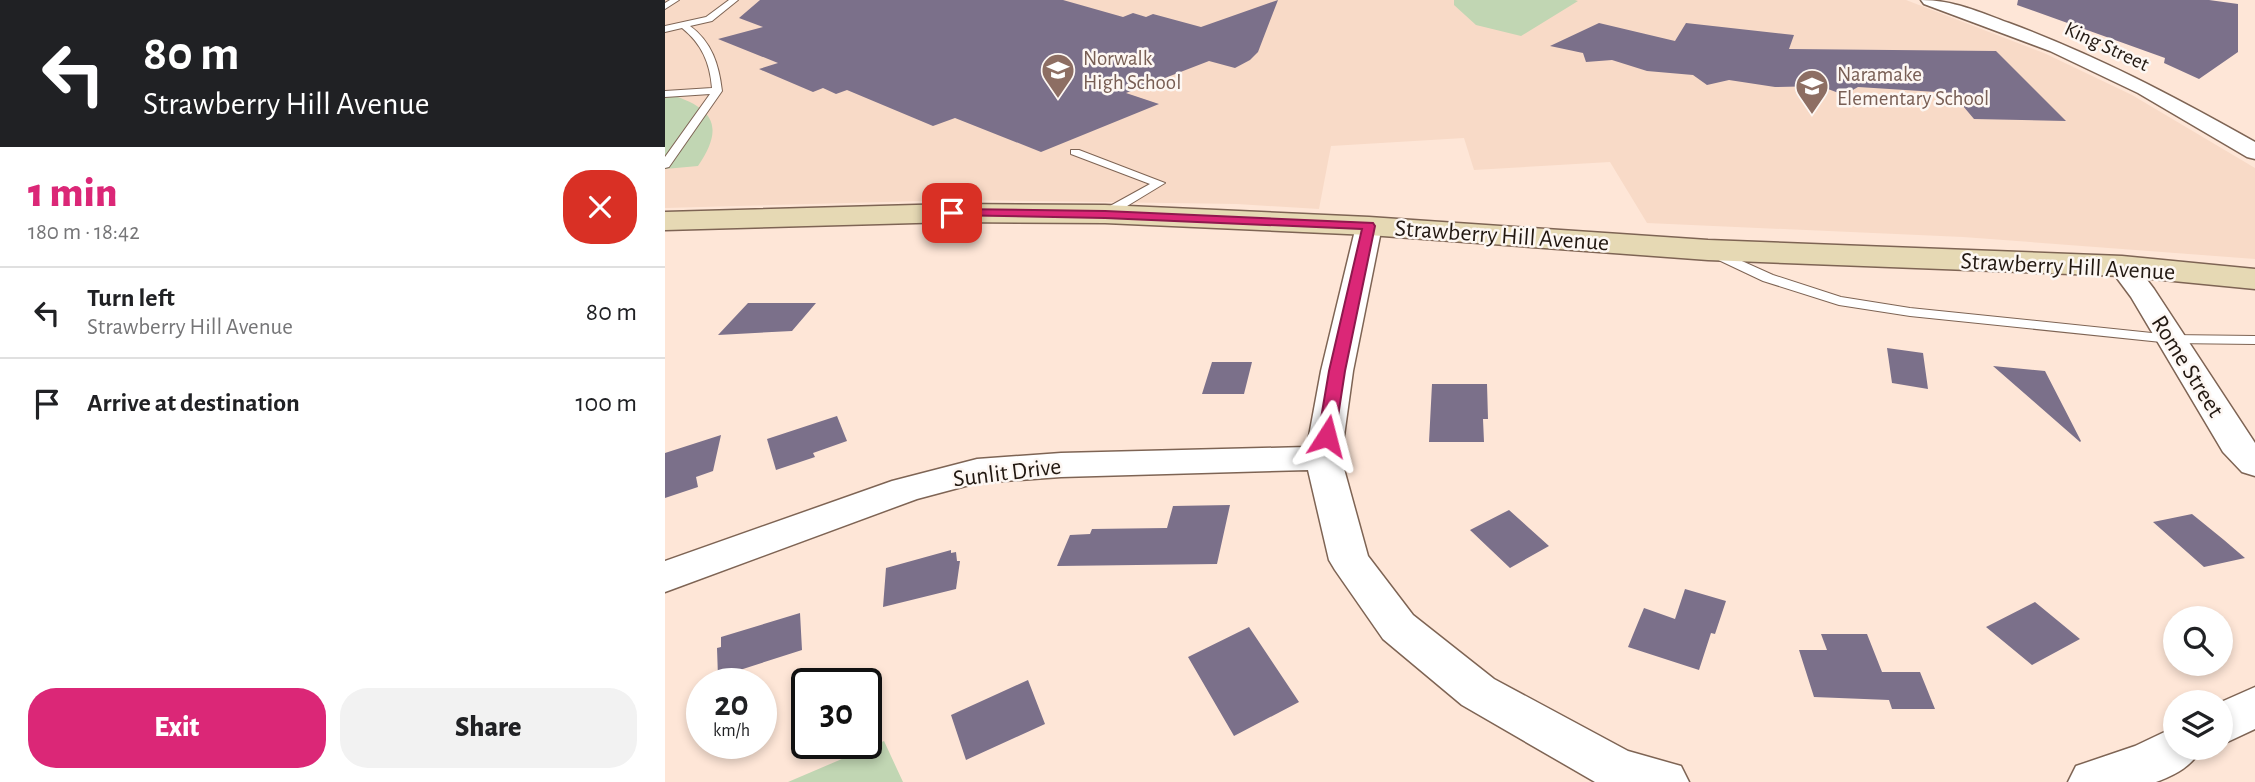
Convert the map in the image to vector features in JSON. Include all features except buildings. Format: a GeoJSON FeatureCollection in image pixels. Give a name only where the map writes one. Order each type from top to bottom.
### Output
{"type":"FeatureCollection","features":[{"type":"Feature","properties":{"kind":"main road","name":"Strawberry Hill Avenue"},"geometry":{"type":"LineString","coordinates":[[665,221],[952,213],[1105,214],[1369,226],[1707,250],[2122,266],[2255,279]]}},
{"type":"Feature","properties":{"kind":"street","name":"King Street"},"geometry":{"type":"LineString","coordinates":[[1930,0],[2056,47],[2145,89],[2255,152]]}},
{"type":"Feature","properties":{"kind":"street"},"geometry":{"type":"LineString","coordinates":[[1369,226],[1337,371],[1323,458],[1349,559],[1398,627],[1478,692],[1618,770],[1664,782]]}},
{"type":"Feature","properties":{"kind":"street","name":"Rome Street"},"geometry":{"type":"LineString","coordinates":[[2122,266],[2237,444],[2255,464]]}},
{"type":"Feature","properties":{"kind":"street","name":"Sunlit Drive"},"geometry":{"type":"LineString","coordinates":[[665,578],[905,490],[977,471],[1061,465],[1323,458]]}},
{"type":"Feature","properties":{"kind":"street"},"geometry":{"type":"LineString","coordinates":[[2233,718],[2255,706]]}},
{"type":"Feature","properties":{"kind":"street"},"geometry":{"type":"LineString","coordinates":[[2093,782],[2149,763],[2163,755]]}},
{"type":"Feature","properties":{"kind":"lane"},"geometry":{"type":"LineString","coordinates":[[665,7],[675,0]]}},
{"type":"Feature","properties":{"kind":"lane"},"geometry":{"type":"LineString","coordinates":[[665,29],[709,19],[734,0]]}},
{"type":"Feature","properties":{"kind":"lane"},"geometry":{"type":"LineString","coordinates":[[665,165],[717,91],[716,69],[699,35],[685,26]]}},
{"type":"Feature","properties":{"kind":"lane"},"geometry":{"type":"LineString","coordinates":[[665,94],[717,91]]}},
{"type":"Feature","properties":{"kind":"lane"},"geometry":{"type":"LineString","coordinates":[[1075,152],[1159,183],[1105,214]]}},
{"type":"Feature","properties":{"kind":"lane"},"geometry":{"type":"LineString","coordinates":[[1707,250],[1768,278],[1839,301],[1910,312],[2171,339],[2255,340]]}},
{"type":"Feature","properties":{"kind":"shaded area"},"geometry":{"type":"Polygon","coordinates":[[[665,0],[1906,0],[2044,53],[2132,95],[2255,168],[2255,259],[1963,237],[1647,223],[1610,162],[1474,170],[1464,138],[1331,146],[1319,209],[1237,204],[959,200],[665,208],[665,0]]]}},
{"type":"Feature","properties":{"kind":"green space"},"geometry":{"type":"Polygon","coordinates":[[[1454,0],[1578,1],[1521,36],[1476,25],[1454,5],[1454,0]]]}},
{"type":"Feature","properties":{"kind":"green space"},"geometry":{"type":"Polygon","coordinates":[[[665,93],[694,104],[710,119],[712,139],[698,166],[665,169],[665,93]]]}},
{"type":"Feature","properties":{"kind":"green space"},"geometry":{"type":"Polygon","coordinates":[[[884,741],[903,782],[788,782],[842,759],[882,759],[884,741]]]}},
{"type":"Feature","properties":{"kind":"place","name":"Norwalk High School"},"geometry":{"type":"Point","coordinates":[1058,100]}},
{"type":"Feature","properties":{"kind":"place","name":"Naramake Elementary School"},"geometry":{"type":"Point","coordinates":[1812,116]}},
{"type":"Feature","properties":{"kind":"route"},"geometry":{"type":"LineString","coordinates":[[952,213],[1105,214],[1369,226],[1337,371],[1327,436]]}}]}
